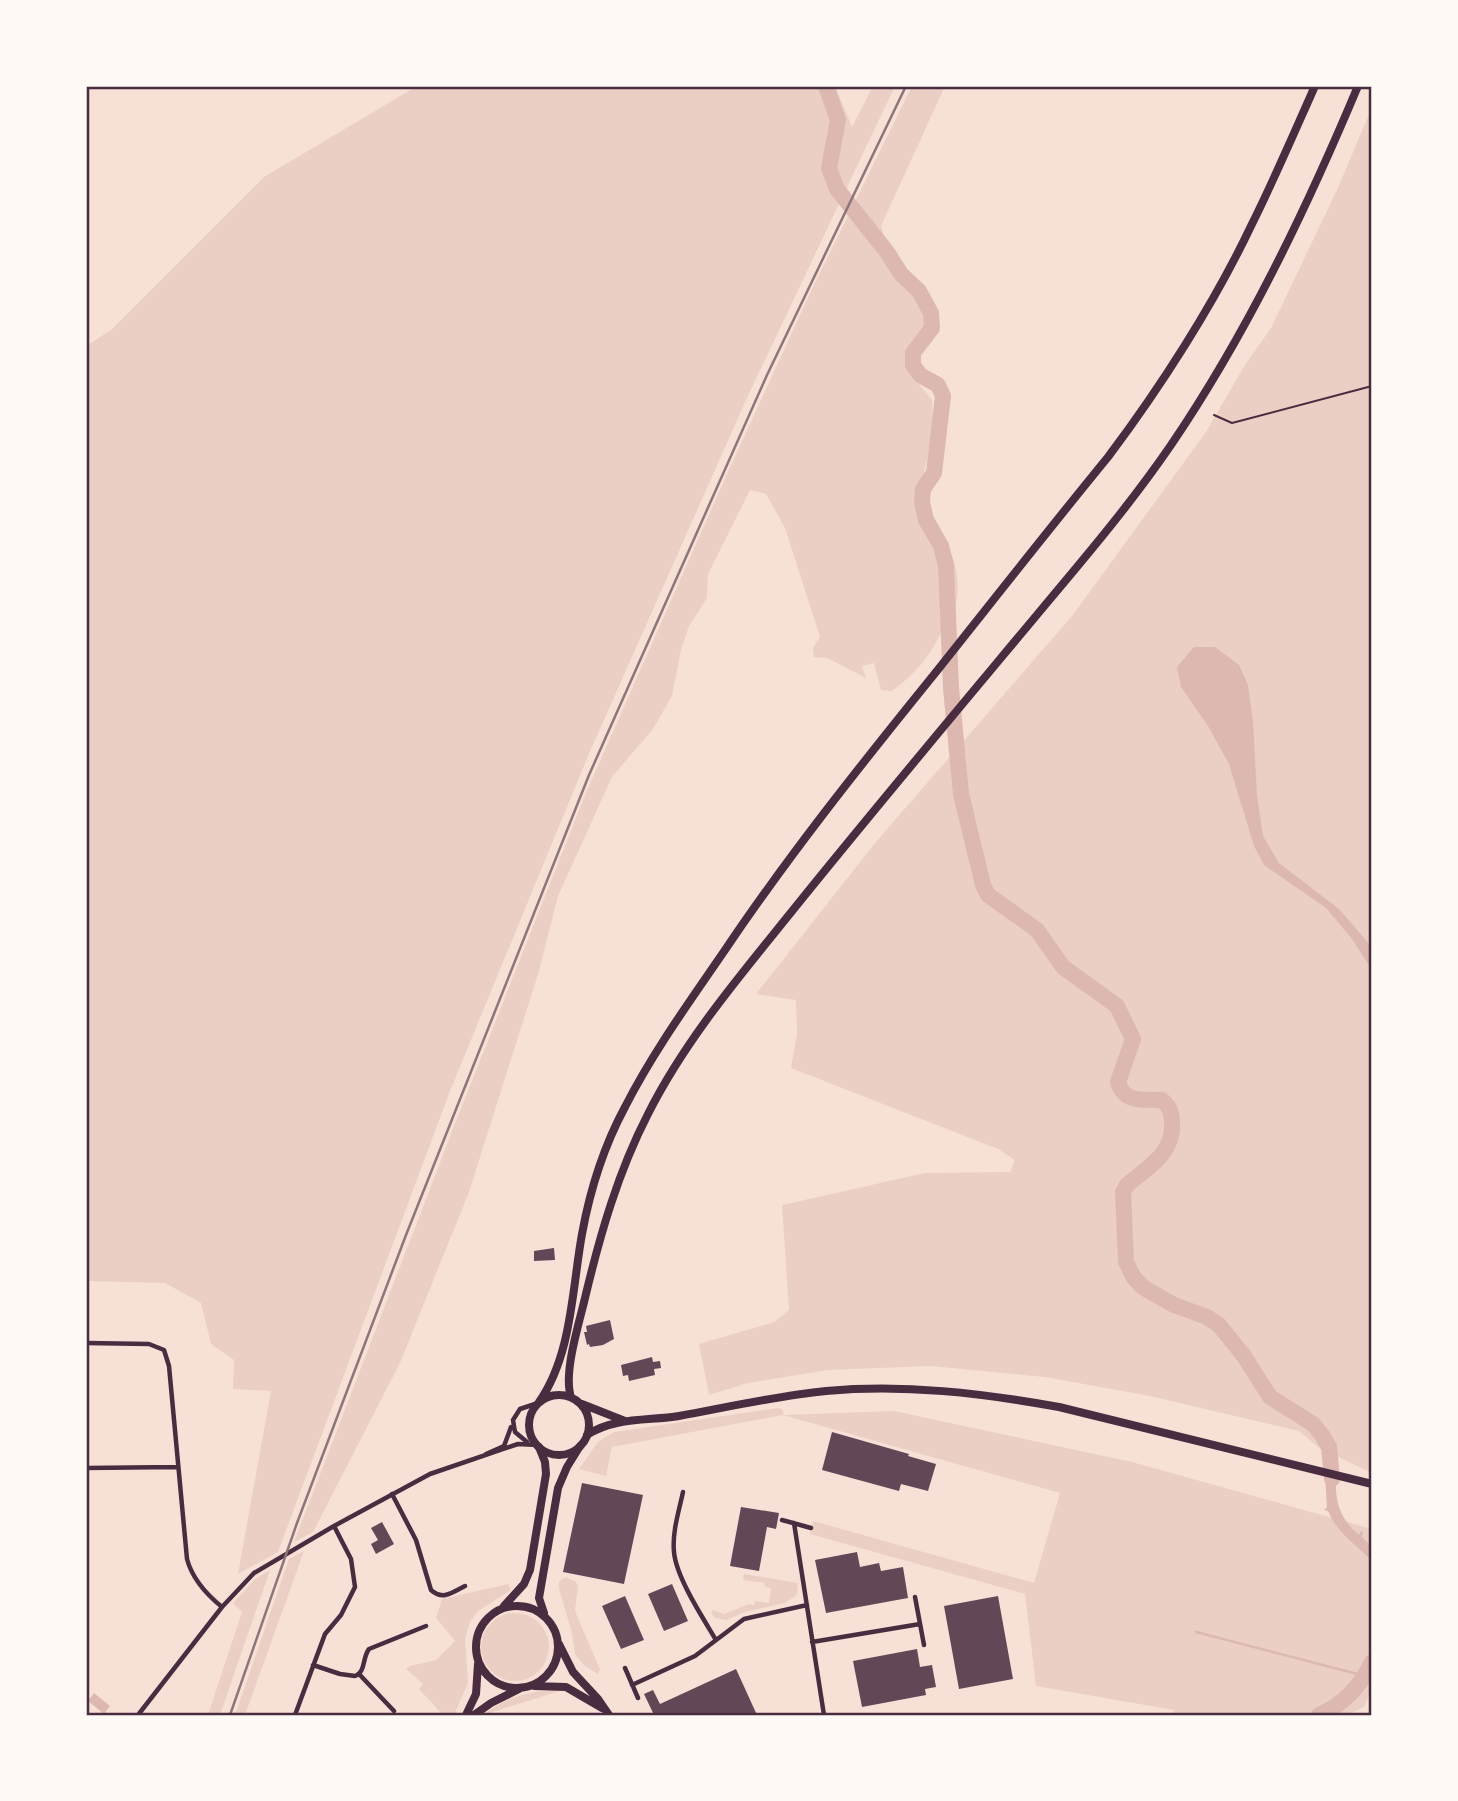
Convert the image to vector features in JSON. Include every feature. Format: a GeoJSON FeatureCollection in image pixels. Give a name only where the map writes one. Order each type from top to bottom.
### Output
{"type":"FeatureCollection","features":[{"type":"Feature","properties":{"kind":"main road"},"geometry":{"type":"LineString","coordinates":[[466,1715],[476,1694],[478,1661],[475,1646],[480,1628],[488,1617],[502,1608],[524,1584],[530,1570],[546,1474],[545,1462],[531,1436],[530,1415],[547,1391],[562,1350],[581,1236],[592,1189],[624,1108],[666,1037],[816,821],[1108,457],[1174,362],[1251,228],[1315,86]]}},
{"type":"Feature","properties":{"kind":"main road"},"geometry":{"type":"LineString","coordinates":[[606,1712],[567,1663],[539,1598],[554,1504],[564,1473],[587,1435],[588,1418],[568,1385],[590,1278],[614,1194],[647,1114],[693,1041],[735,984],[812,886],[1112,525],[1171,444],[1207,390],[1272,272],[1335,141],[1358,86]]}},
{"type":"Feature","properties":{"kind":"main road"},"geometry":{"type":"LineString","coordinates":[[587,1435],[626,1421],[664,1418],[827,1391],[946,1391],[1059,1407],[1372,1483]]}},
{"type":"Feature","properties":{"kind":"main road"},"geometry":{"type":"LineString","coordinates":[[538,1403],[552,1395],[575,1400],[626,1421]]}},
{"type":"Feature","properties":{"kind":"main road"},"geometry":{"type":"LineString","coordinates":[[536,1446],[561,1454],[580,1446]]}},
{"type":"Feature","properties":{"kind":"main road"},"geometry":{"type":"LineString","coordinates":[[502,1608],[513,1605],[527,1606],[550,1621]]}},
{"type":"Feature","properties":{"kind":"main road"},"geometry":{"type":"LineString","coordinates":[[474,1715],[497,1699],[540,1681],[552,1668],[558,1653],[557,1638]]}},
{"type":"Feature","properties":{"kind":"main road"},"geometry":{"type":"LineString","coordinates":[[478,1661],[495,1681],[506,1686],[566,1686],[606,1712]]}},
{"type":"Feature","properties":{"kind":"street"},"geometry":{"type":"LineString","coordinates":[[86,1343],[149,1344],[164,1350],[169,1366],[177,1467],[190,1569],[202,1587],[222,1606]]}},
{"type":"Feature","properties":{"kind":"street"},"geometry":{"type":"LineString","coordinates":[[138,1715],[222,1606],[254,1573],[430,1474],[504,1446],[514,1416],[520,1409],[538,1403]]}},
{"type":"Feature","properties":{"kind":"street"},"geometry":{"type":"LineString","coordinates":[[512,1424],[519,1437],[536,1446]]}},
{"type":"Feature","properties":{"kind":"street"},"geometry":{"type":"LineString","coordinates":[[482,1456],[517,1444],[536,1446]]}},
{"type":"Feature","properties":{"kind":"street"},"geometry":{"type":"LineString","coordinates":[[86,1468],[177,1467]]}},
{"type":"Feature","properties":{"kind":"street"},"geometry":{"type":"LineString","coordinates":[[682,1492],[674,1554],[678,1569],[716,1640]]}},
{"type":"Feature","properties":{"kind":"street"},"geometry":{"type":"LineString","coordinates":[[392,1494],[416,1540],[431,1590],[435,1594],[446,1596],[465,1586]]}},
{"type":"Feature","properties":{"kind":"street"},"geometry":{"type":"LineString","coordinates":[[782,1520],[811,1528]]}},
{"type":"Feature","properties":{"kind":"street"},"geometry":{"type":"LineString","coordinates":[[794,1523],[824,1715]]}},
{"type":"Feature","properties":{"kind":"street"},"geometry":{"type":"LineString","coordinates":[[295,1715],[325,1634],[341,1615],[355,1587],[351,1559],[334,1526]]}},
{"type":"Feature","properties":{"kind":"street"},"geometry":{"type":"LineString","coordinates":[[915,1597],[924,1645]]}},
{"type":"Feature","properties":{"kind":"street"},"geometry":{"type":"LineString","coordinates":[[632,1685],[695,1656],[744,1619],[807,1605]]}},
{"type":"Feature","properties":{"kind":"street"},"geometry":{"type":"LineString","coordinates":[[812,1642],[920,1624]]}},
{"type":"Feature","properties":{"kind":"street"},"geometry":{"type":"LineString","coordinates":[[359,1674],[365,1653],[369,1649],[426,1626]]}},
{"type":"Feature","properties":{"kind":"street"},"geometry":{"type":"LineString","coordinates":[[313,1665],[341,1674],[359,1674],[394,1711]]}},
{"type":"Feature","properties":{"kind":"street"},"geometry":{"type":"LineString","coordinates":[[625,1668],[638,1698]]}},
{"type":"Feature","properties":{"kind":"path"},"geometry":{"type":"LineString","coordinates":[[1214,415],[1232,423],[1372,386]]}},
{"type":"Feature","properties":{"kind":"shaded area"},"geometry":{"type":"Polygon","coordinates":[[[417,86],[835,86],[852,127],[873,86],[895,86],[746,400],[588,756],[450,1091],[278,1552],[238,1574],[271,1391],[233,1389],[234,1360],[211,1344],[201,1303],[165,1283],[86,1281],[86,346],[111,330],[264,177],[417,86]]]}},
{"type":"Feature","properties":{"kind":"shaded area"},"geometry":{"type":"Polygon","coordinates":[[[912,86],[945,86],[881,226],[895,274],[923,286],[939,318],[924,328],[908,357],[909,372],[932,400],[933,420],[929,452],[919,493],[942,532],[954,560],[958,589],[955,608],[926,658],[892,691],[881,690],[874,663],[862,666],[866,678],[827,658],[814,657],[813,648],[820,637],[785,528],[766,494],[750,490],[708,574],[707,598],[689,626],[681,650],[672,696],[653,729],[612,777],[558,896],[539,971],[469,1192],[400,1363],[313,1532],[294,1542],[585,795],[811,291],[912,86]]]}},
{"type":"Feature","properties":{"kind":"shaded area"},"geometry":{"type":"Polygon","coordinates":[[[1372,107],[1372,1473],[1319,1448],[1299,1431],[1150,1396],[1045,1377],[931,1366],[828,1370],[748,1383],[709,1395],[699,1344],[774,1322],[789,1310],[782,1205],[925,1173],[1010,1172],[1015,1160],[998,1149],[791,1068],[797,1034],[796,1000],[756,994],[875,843],[1072,616],[1206,432],[1245,365],[1271,328],[1337,190],[1372,107]]]}},
{"type":"Feature","properties":{"kind":"shaded area"},"geometry":{"type":"Polygon","coordinates":[[[1194,647],[1215,647],[1239,665],[1248,685],[1263,836],[1279,863],[1339,909],[1372,947],[1372,970],[1352,939],[1326,908],[1264,865],[1254,846],[1229,764],[1208,726],[1181,687],[1177,667],[1194,647]]]}},
{"type":"Feature","properties":{"kind":"shaded area"},"geometry":{"type":"Polygon","coordinates":[[[782,1409],[784,1415],[894,1411],[1132,1462],[1372,1529],[1372,1689],[1364,1707],[1347,1715],[1173,1715],[1174,1710],[1036,1686],[1025,1594],[810,1534],[813,1521],[1034,1583],[1060,1493],[783,1415],[612,1447],[606,1476],[579,1469],[598,1442],[614,1432],[782,1409]]]}},
{"type":"Feature","properties":{"kind":"shaded area"},"geometry":{"type":"Polygon","coordinates":[[[1324,1458],[1336,1460],[1337,1501],[1350,1526],[1359,1535],[1363,1532],[1362,1537],[1372,1547],[1372,1562],[1343,1533],[1328,1511],[1324,1510],[1327,1507],[1324,1458]]]}},
{"type":"Feature","properties":{"kind":"shaded area"},"geometry":{"type":"Polygon","coordinates":[[[304,1551],[245,1715],[235,1715],[289,1559],[304,1551]]]}},
{"type":"Feature","properties":{"kind":"shaded area"},"geometry":{"type":"Polygon","coordinates":[[[270,1570],[220,1715],[208,1715],[242,1612],[233,1603],[255,1579],[270,1570]]]}},
{"type":"Feature","properties":{"kind":"shaded area"},"geometry":{"type":"Polygon","coordinates":[[[744,1574],[798,1583],[797,1595],[785,1603],[745,1612],[726,1620],[715,1618],[711,1613],[713,1610],[724,1614],[749,1604],[754,1605],[755,1601],[769,1603],[771,1588],[765,1587],[765,1583],[743,1580],[744,1574]]]}},
{"type":"Feature","properties":{"kind":"shaded area"},"geometry":{"type":"Polygon","coordinates":[[[565,1577],[578,1585],[575,1611],[600,1669],[598,1674],[585,1666],[575,1655],[572,1633],[559,1589],[559,1582],[565,1577]]]}},
{"type":"Feature","properties":{"kind":"shaded area"},"geometry":{"type":"Polygon","coordinates":[[[508,1584],[511,1590],[478,1611],[470,1622],[465,1639],[468,1683],[454,1715],[443,1715],[419,1689],[423,1684],[406,1669],[436,1660],[455,1641],[436,1618],[442,1599],[508,1584]]]}},
{"type":"Feature","properties":{"kind":"shaded area"},"geometry":{"type":"Polygon","coordinates":[[[515,1613],[528,1616],[539,1623],[546,1634],[549,1647],[546,1660],[539,1671],[528,1678],[515,1681],[502,1678],[491,1671],[484,1660],[481,1647],[484,1634],[491,1623],[502,1616],[515,1613]]]}},
{"type":"Feature","properties":{"kind":"shaded area"},"geometry":{"type":"Polygon","coordinates":[[[563,1690],[483,1715],[501,1703],[521,1695],[563,1690]]]}},
{"type":"Feature","properties":{"kind":"shaded area"},"geometry":{"type":"Polygon","coordinates":[[[94,1693],[110,1706],[104,1714],[88,1701],[94,1693]]]}},
{"type":"Feature","properties":{"kind":"building"},"geometry":{"type":"Polygon","coordinates":[[[554,1248],[555,1260],[534,1261],[534,1251],[554,1248]]]}},
{"type":"Feature","properties":{"kind":"building"},"geometry":{"type":"Polygon","coordinates":[[[610,1320],[614,1339],[603,1345],[587,1345],[584,1332],[587,1332],[586,1326],[610,1320]]]}},
{"type":"Feature","properties":{"kind":"building"},"geometry":{"type":"Polygon","coordinates":[[[652,1357],[653,1362],[660,1361],[661,1368],[654,1369],[655,1375],[629,1381],[628,1375],[623,1376],[621,1365],[652,1357]]]}},
{"type":"Feature","properties":{"kind":"building"},"geometry":{"type":"Polygon","coordinates":[[[832,1432],[936,1464],[928,1491],[901,1484],[899,1491],[822,1470],[832,1432]]]}},
{"type":"Feature","properties":{"kind":"building"},"geometry":{"type":"Polygon","coordinates":[[[582,1483],[643,1495],[624,1584],[563,1572],[582,1483]]]}},
{"type":"Feature","properties":{"kind":"building"},"geometry":{"type":"Polygon","coordinates":[[[741,1507],[779,1513],[776,1529],[767,1527],[759,1571],[730,1566],[741,1507]]]}},
{"type":"Feature","properties":{"kind":"building"},"geometry":{"type":"Polygon","coordinates":[[[382,1522],[394,1544],[376,1554],[371,1544],[378,1540],[371,1528],[382,1522]]]}},
{"type":"Feature","properties":{"kind":"building"},"geometry":{"type":"Polygon","coordinates":[[[857,1552],[860,1567],[879,1563],[881,1571],[903,1567],[908,1598],[826,1613],[815,1560],[857,1552]]]}},
{"type":"Feature","properties":{"kind":"building"},"geometry":{"type":"Polygon","coordinates":[[[672,1584],[688,1621],[664,1631],[648,1594],[672,1584]]]}},
{"type":"Feature","properties":{"kind":"building"},"geometry":{"type":"Polygon","coordinates":[[[625,1596],[644,1640],[621,1649],[602,1606],[625,1596]]]}},
{"type":"Feature","properties":{"kind":"building"},"geometry":{"type":"Polygon","coordinates":[[[998,1596],[1013,1679],[959,1689],[944,1606],[998,1596]]]}},
{"type":"Feature","properties":{"kind":"building"},"geometry":{"type":"Polygon","coordinates":[[[917,1649],[920,1667],[932,1665],[936,1687],[925,1689],[926,1695],[862,1707],[853,1661],[917,1649]]]}},
{"type":"Feature","properties":{"kind":"building"},"geometry":{"type":"Polygon","coordinates":[[[736,1669],[757,1715],[654,1715],[644,1694],[653,1690],[660,1704],[736,1669]]]}},
{"type":"Feature","properties":{"kind":"waterway"},"geometry":{"type":"LineString","coordinates":[[826,86],[838,120],[829,168],[837,189],[901,274],[919,291],[931,313],[932,328],[913,353],[913,365],[920,375],[938,385],[943,396],[934,473],[923,489],[922,502],[926,520],[941,546],[946,566],[951,688],[961,794],[983,885],[988,895],[1037,930],[1063,967],[1117,1006],[1133,1039],[1118,1082],[1121,1089],[1136,1099],[1162,1100],[1170,1111],[1172,1132],[1165,1150],[1152,1165],[1127,1185],[1123,1192],[1126,1262],[1134,1278],[1144,1288],[1174,1305],[1207,1317],[1219,1325],[1244,1356],[1270,1397],[1313,1424],[1322,1435],[1329,1447],[1332,1479]]}},
{"type":"Feature","properties":{"kind":"waterway"},"geometry":{"type":"LineString","coordinates":[[1196,1632],[1365,1676]]}},
{"type":"Feature","properties":{"kind":"waterway"},"geometry":{"type":"LineString","coordinates":[[1319,1715],[1336,1706],[1350,1693],[1372,1662]]}},
{"type":"Feature","properties":{"kind":"railway"},"geometry":{"type":"LineString","coordinates":[[230,1715],[297,1523],[406,1235],[589,775],[767,375],[906,86]]}}]}
